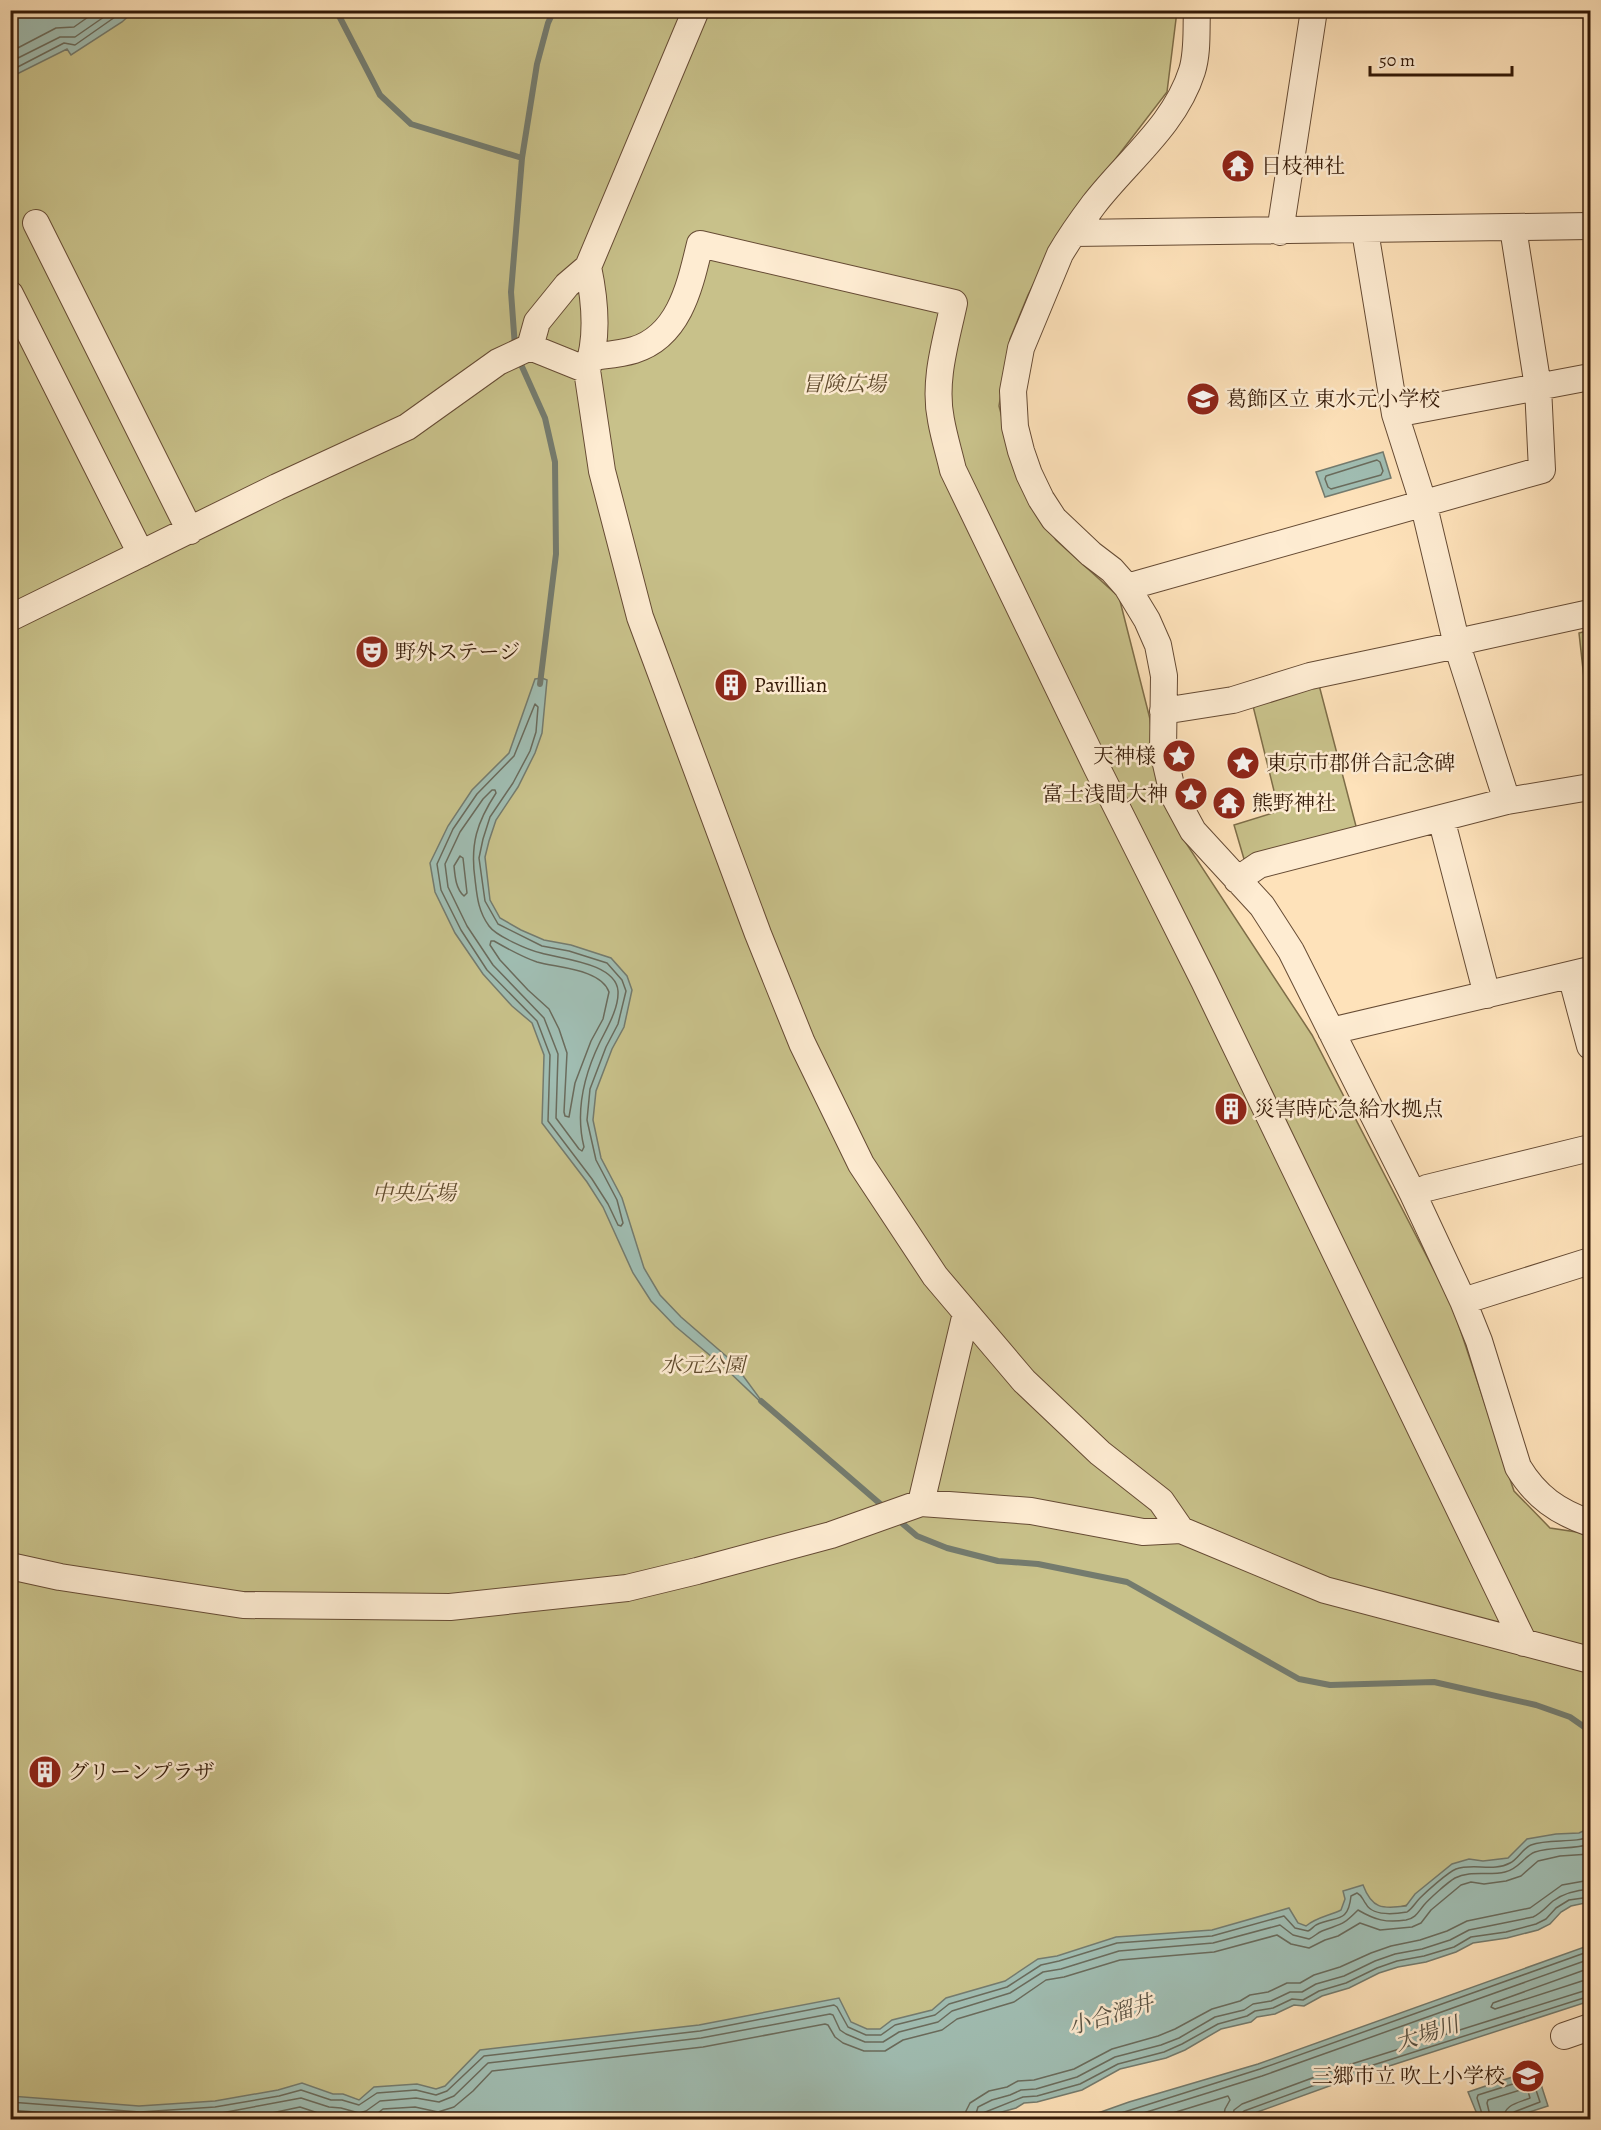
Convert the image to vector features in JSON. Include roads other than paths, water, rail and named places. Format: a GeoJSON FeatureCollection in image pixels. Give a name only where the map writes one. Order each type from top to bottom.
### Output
{"type":"FeatureCollection","features":[{"type":"Feature","properties":{"kind":"street"},"geometry":{"type":"LineString","coordinates":[[10,618],[277,487],[407,427],[521,351],[537,322],[567,285],[588,267],[696,10]]}},
{"type":"Feature","properties":{"kind":"street"},"geometry":{"type":"LineString","coordinates":[[1197,10],[1196,45],[1192,69],[1181,97],[1155,135],[1094,204],[1060,254],[1021,348],[1013,391],[1021,452],[1029,474],[1050,513],[1071,536],[1112,570],[1127,586],[1147,620],[1158,645],[1164,676],[1164,762],[1173,794],[1193,831],[1262,906],[1277,927],[1331,1031],[1413,1194],[1463,1301],[1479,1341],[1518,1467],[1540,1497],[1556,1509],[1590,1523]]}},
{"type":"Feature","properties":{"kind":"street"},"geometry":{"type":"LineString","coordinates":[[1280,232],[1314,10]]}},
{"type":"Feature","properties":{"kind":"street"},"geometry":{"type":"LineString","coordinates":[[36,223],[190,531]]}},
{"type":"Feature","properties":{"kind":"street"},"geometry":{"type":"LineString","coordinates":[[1074,233],[1365,231],[1590,226]]}},
{"type":"Feature","properties":{"kind":"street"},"geometry":{"type":"LineString","coordinates":[[1127,586],[1542,470],[1538,387],[1513,228]]}},
{"type":"Feature","properties":{"kind":"street"},"geometry":{"type":"LineString","coordinates":[[1365,231],[1395,414],[1423,502],[1457,645],[1507,801]]}},
{"type":"Feature","properties":{"kind":"street"},"geometry":{"type":"LineString","coordinates":[[521,351],[590,364],[650,344],[664,332],[678,314],[700,244],[954,303],[941,362],[938,394],[940,419],[952,470],[1097,768],[1210,992],[1524,1643]]}},
{"type":"Feature","properties":{"kind":"street"},"geometry":{"type":"LineString","coordinates":[[588,267],[594,299],[590,364],[602,471],[640,617],[762,945],[802,1043],[861,1164],[935,1276],[1024,1381],[1100,1453],[1161,1501],[1181,1530]]}},
{"type":"Feature","properties":{"kind":"street"},"geometry":{"type":"LineString","coordinates":[[10,294],[141,554]]}},
{"type":"Feature","properties":{"kind":"street"},"geometry":{"type":"LineString","coordinates":[[1395,414],[1590,377]]}},
{"type":"Feature","properties":{"kind":"street"},"geometry":{"type":"LineString","coordinates":[[1163,711],[1233,700],[1310,676],[1457,645],[1471,639],[1590,613]]}},
{"type":"Feature","properties":{"kind":"street"},"geometry":{"type":"LineString","coordinates":[[1237,880],[1259,865],[1507,801],[1590,787]]}},
{"type":"Feature","properties":{"kind":"street"},"geometry":{"type":"LineString","coordinates":[[1441,818],[1487,994]]}},
{"type":"Feature","properties":{"kind":"street"},"geometry":{"type":"LineString","coordinates":[[1331,1031],[1581,972],[1590,1046]]}},
{"type":"Feature","properties":{"kind":"street"},"geometry":{"type":"LineString","coordinates":[[1413,1194],[1427,1188],[1590,1148]]}},
{"type":"Feature","properties":{"kind":"street"},"geometry":{"type":"LineString","coordinates":[[1463,1301],[1590,1261]]}},
{"type":"Feature","properties":{"kind":"street"},"geometry":{"type":"LineString","coordinates":[[921,1503],[966,1313]]}},
{"type":"Feature","properties":{"kind":"street"},"geometry":{"type":"LineString","coordinates":[[10,1566],[60,1577],[243,1605],[450,1607],[627,1588],[831,1535],[921,1503],[1031,1511],[1143,1532],[1181,1530],[1324,1590],[1590,1660]]}},
{"type":"Feature","properties":{"kind":"street"},"geometry":{"type":"LineString","coordinates":[[1564,2036],[1590,2027]]}},
{"type":"Feature","properties":{"kind":"water"},"geometry":{"type":"Polygon","coordinates":[[[11,10],[134,11],[122,22],[71,55],[67,49],[11,77],[11,10]]]}},
{"type":"Feature","properties":{"kind":"water"},"geometry":{"type":"Polygon","coordinates":[[[1383,452],[1391,478],[1325,497],[1316,472],[1383,452]]]}},
{"type":"Feature","properties":{"kind":"water"},"geometry":{"type":"Polygon","coordinates":[[[535,679],[547,680],[542,733],[518,787],[496,820],[485,857],[490,900],[500,918],[521,930],[544,940],[571,945],[611,958],[627,976],[632,990],[624,1027],[612,1049],[596,1091],[593,1120],[601,1158],[622,1198],[644,1268],[660,1295],[681,1317],[733,1362],[766,1407],[725,1368],[675,1326],[651,1301],[633,1273],[603,1207],[542,1123],[544,1055],[532,1023],[512,1006],[483,974],[455,933],[435,892],[430,863],[448,826],[472,790],[509,753],[535,679]]]}},
{"type":"Feature","properties":{"kind":"water","name":"小合溜井"},"geometry":{"type":"Polygon","coordinates":[[[1590,1828],[1590,1902],[1571,1906],[1561,1912],[1550,1924],[1538,1930],[1473,1943],[1456,1952],[1426,1962],[1379,1973],[1349,1988],[1322,1996],[1304,2006],[1294,2005],[1275,2014],[1257,2017],[1251,2022],[1221,2029],[1185,2050],[1166,2058],[1120,2069],[1082,2090],[1037,2102],[1024,2103],[1016,2108],[977,2119],[11,2119],[11,2096],[139,2106],[215,2101],[278,2090],[302,2083],[359,2100],[374,2087],[417,2084],[436,2089],[445,2086],[480,2050],[699,2025],[839,1998],[851,2022],[867,2029],[880,2029],[892,2020],[932,2010],[946,1998],[1005,1981],[1038,1959],[1057,1956],[1116,1937],[1212,1930],[1289,1908],[1298,1923],[1306,1926],[1341,1910],[1345,1899],[1343,1891],[1363,1885],[1370,1899],[1379,1906],[1406,1906],[1415,1894],[1452,1864],[1469,1859],[1483,1861],[1508,1858],[1527,1839],[1579,1833],[1590,1828]]]}},
{"type":"Feature","properties":{"kind":"water","name":"大場川"},"geometry":{"type":"Polygon","coordinates":[[[1590,1945],[1590,2001],[1346,2080],[1238,2119],[1081,2119],[1129,2102],[1258,2064],[1590,1945]]]}},
{"type":"Feature","properties":{"kind":"water"},"geometry":{"type":"Polygon","coordinates":[[[1536,2069],[1548,2106],[1508,2119],[1479,2119],[1468,2092],[1536,2069]]]}},
{"type":"Feature","properties":{"kind":"waterway"},"geometry":{"type":"LineString","coordinates":[[336,10],[380,95],[411,124],[522,158]]}},
{"type":"Feature","properties":{"kind":"waterway"},"geometry":{"type":"LineString","coordinates":[[515,347],[511,292],[522,158],[537,64],[548,23],[554,10]]}},
{"type":"Feature","properties":{"kind":"waterway"},"geometry":{"type":"LineString","coordinates":[[519,360],[545,418],[555,462],[556,554],[540,684]]}},
{"type":"Feature","properties":{"kind":"waterway"},"geometry":{"type":"LineString","coordinates":[[761,1401],[885,1508]]}},
{"type":"Feature","properties":{"kind":"waterway"},"geometry":{"type":"LineString","coordinates":[[897,1519],[917,1536],[947,1548],[998,1561],[1038,1564],[1127,1582],[1299,1679],[1330,1685],[1434,1682],[1536,1705],[1570,1717],[1590,1731]]}},
{"type":"Feature","properties":{"kind":"place","name":"日枝神社"},"geometry":{"type":"Point","coordinates":[1238,166]}},
{"type":"Feature","properties":{"kind":"place","name":"葛飾区立 東水元小学校"},"geometry":{"type":"Point","coordinates":[1203,399]}},
{"type":"Feature","properties":{"kind":"place","name":"野外ステージ"},"geometry":{"type":"Point","coordinates":[372,652]}},
{"type":"Feature","properties":{"kind":"place","name":"Pavillian"},"geometry":{"type":"Point","coordinates":[731,685]}},
{"type":"Feature","properties":{"kind":"place","name":"天神様"},"geometry":{"type":"Point","coordinates":[1179,756]}},
{"type":"Feature","properties":{"kind":"place","name":"東京市郡併合記念碑"},"geometry":{"type":"Point","coordinates":[1243,763]}},
{"type":"Feature","properties":{"kind":"place","name":"富士浅間大神"},"geometry":{"type":"Point","coordinates":[1191,794]}},
{"type":"Feature","properties":{"kind":"place","name":"熊野神社"},"geometry":{"type":"Point","coordinates":[1229,803]}},
{"type":"Feature","properties":{"kind":"place","name":"災害時応急給水拠点"},"geometry":{"type":"Point","coordinates":[1231,1109]}},
{"type":"Feature","properties":{"kind":"place","name":"グリーンプラザ"},"geometry":{"type":"Point","coordinates":[45,1772]}},
{"type":"Feature","properties":{"kind":"place","name":"三郷市立 吹上小学校"},"geometry":{"type":"Point","coordinates":[1528,2076]}},
{"type":"Feature","properties":{"kind":"park label","name":"冒険広場"},"geometry":{"type":"Point","coordinates":[844,384]}},
{"type":"Feature","properties":{"kind":"park label","name":"中央広場"},"geometry":{"type":"Point","coordinates":[414,1193]}},
{"type":"Feature","properties":{"kind":"park label","name":"水元公園"},"geometry":{"type":"Point","coordinates":[703,1365]}}]}
